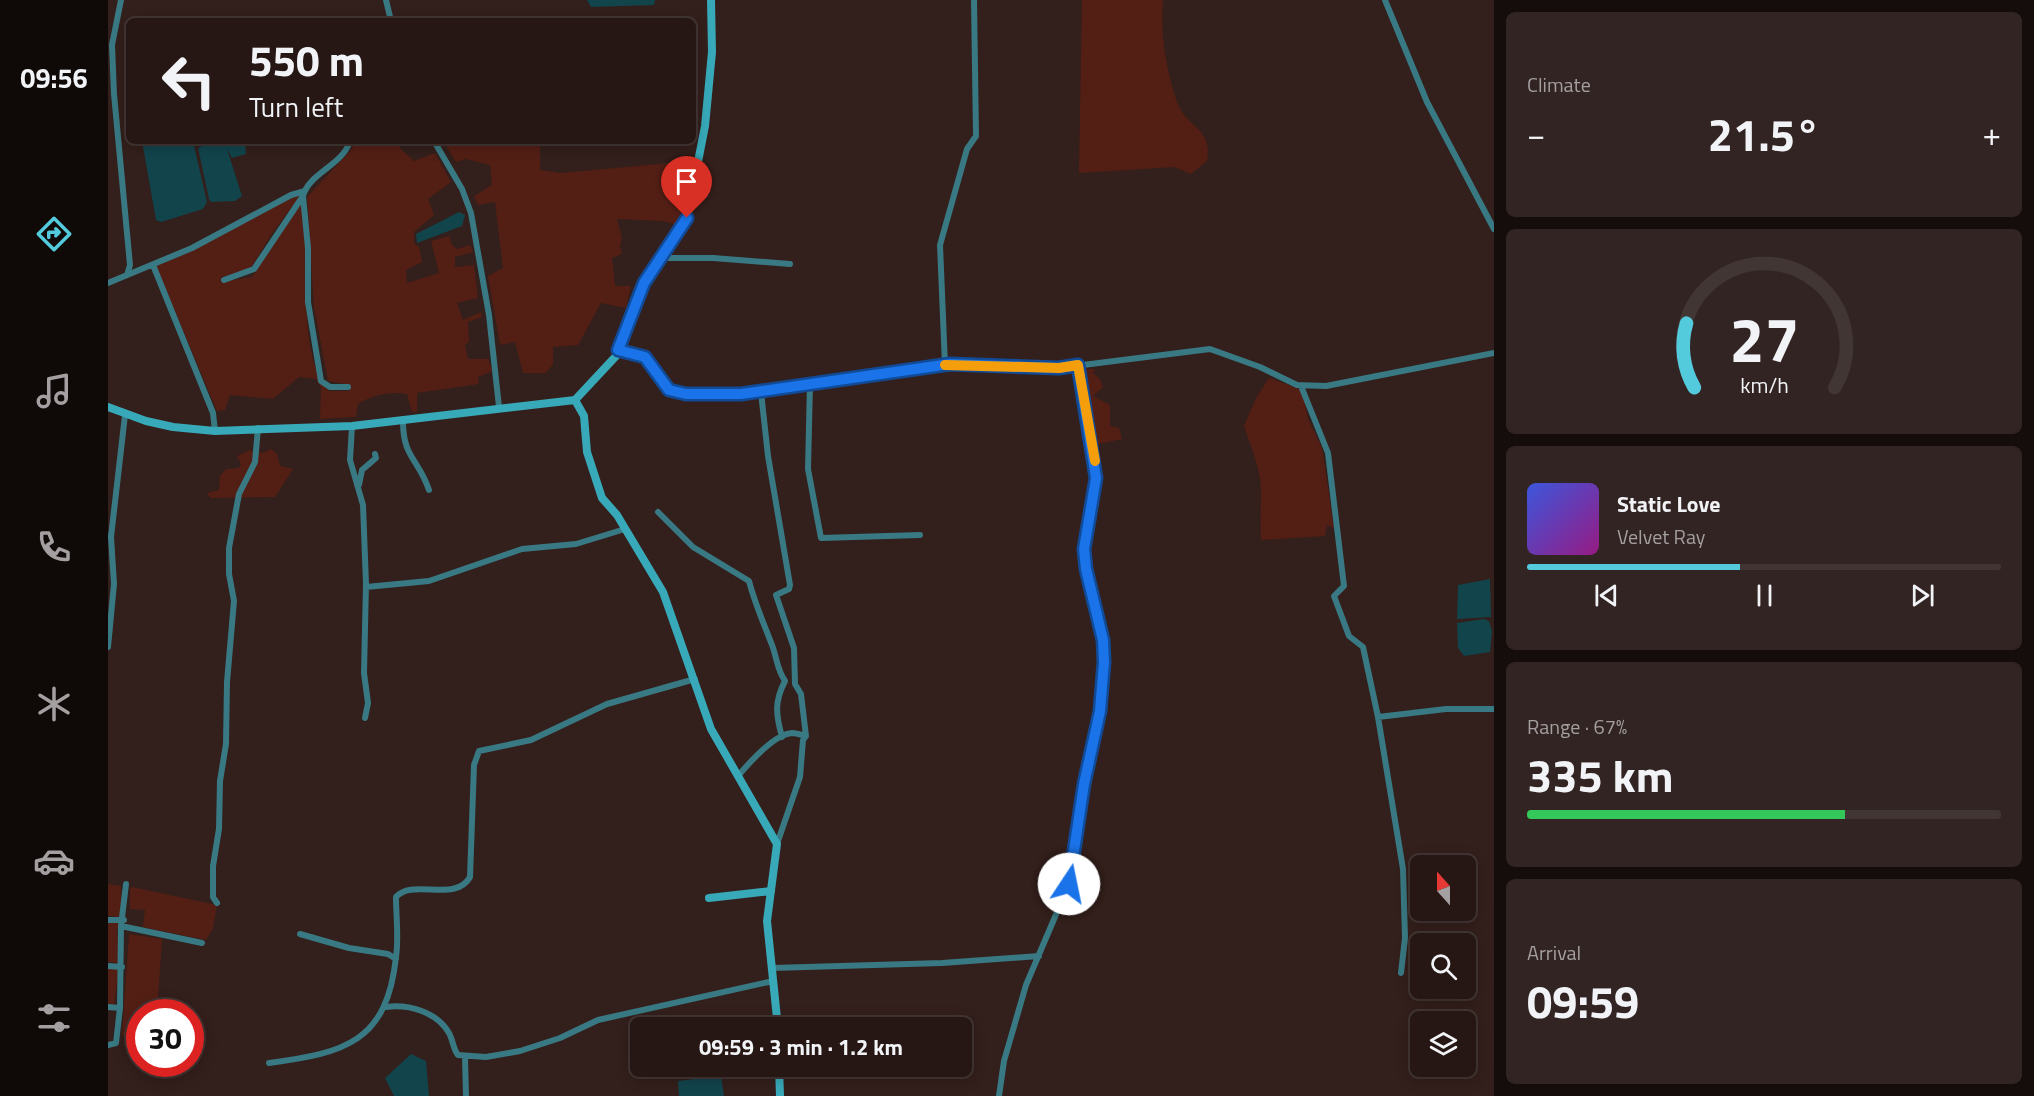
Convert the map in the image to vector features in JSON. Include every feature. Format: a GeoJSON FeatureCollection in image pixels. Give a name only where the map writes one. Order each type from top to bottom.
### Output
{"type":"FeatureCollection","features":[{"type":"Feature","properties":{"kind":"street"},"geometry":{"type":"LineString","coordinates":[[121,0],[112,45],[114,94],[130,265],[127,275]]}},
{"type":"Feature","properties":{"kind":"street"},"geometry":{"type":"LineString","coordinates":[[386,0],[390,18]]}},
{"type":"Feature","properties":{"kind":"street"},"geometry":{"type":"LineString","coordinates":[[108,407],[125,415],[173,427],[215,431],[352,426],[499,407],[575,400],[598,378],[618,350],[644,283],[687,218],[705,126],[712,52],[711,0]]}},
{"type":"Feature","properties":{"kind":"street"},"geometry":{"type":"LineString","coordinates":[[945,365],[940,245],[967,149],[976,136],[975,0]]}},
{"type":"Feature","properties":{"kind":"street"},"geometry":{"type":"LineString","coordinates":[[1385,0],[1427,102],[1494,229]]}},
{"type":"Feature","properties":{"kind":"street"},"geometry":{"type":"LineString","coordinates":[[224,280],[254,269],[304,194],[337,160],[348,144]]}},
{"type":"Feature","properties":{"kind":"street"},"geometry":{"type":"LineString","coordinates":[[436,144],[458,180],[471,213],[489,315],[499,407]]}},
{"type":"Feature","properties":{"kind":"street"},"geometry":{"type":"LineString","coordinates":[[108,283],[192,248],[291,195],[304,194]]}},
{"type":"Feature","properties":{"kind":"street"},"geometry":{"type":"LineString","coordinates":[[304,194],[308,248],[308,302],[321,381],[330,387],[348,387]]}},
{"type":"Feature","properties":{"kind":"street"},"geometry":{"type":"LineString","coordinates":[[660,258],[713,258],[790,264]]}},
{"type":"Feature","properties":{"kind":"street"},"geometry":{"type":"LineString","coordinates":[[153,265],[213,413],[215,431]]}},
{"type":"Feature","properties":{"kind":"street"},"geometry":{"type":"LineString","coordinates":[[618,350],[645,357],[669,390],[686,394],[761,392],[945,365],[1059,368],[1210,349],[1301,386],[1326,386],[1494,353]]}},
{"type":"Feature","properties":{"kind":"street"},"geometry":{"type":"LineString","coordinates":[[999,1096],[1004,1061],[1020,1004],[1069,884],[1102,686],[1103,640],[1086,569],[1084,549],[1096,478],[1095,458],[1078,365]]}},
{"type":"Feature","properties":{"kind":"street"},"geometry":{"type":"LineString","coordinates":[[810,383],[808,469],[821,538],[920,534]]}},
{"type":"Feature","properties":{"kind":"street"},"geometry":{"type":"LineString","coordinates":[[1301,386],[1328,453],[1344,586],[1334,596],[1349,636],[1364,647],[1378,717],[1403,869],[1405,939],[1401,973]]}},
{"type":"Feature","properties":{"kind":"street"},"geometry":{"type":"LineString","coordinates":[[761,392],[768,456],[790,585],[789,589],[776,595],[794,648],[795,684],[801,694],[806,736],[803,740],[800,777],[777,844],[767,921],[777,1017]]}},
{"type":"Feature","properties":{"kind":"street"},"geometry":{"type":"LineString","coordinates":[[575,400],[584,416],[585,443],[602,498],[617,515],[663,592],[711,729],[777,844]]}},
{"type":"Feature","properties":{"kind":"street"},"geometry":{"type":"LineString","coordinates":[[108,647],[114,584],[110,537],[125,415]]}},
{"type":"Feature","properties":{"kind":"street"},"geometry":{"type":"LineString","coordinates":[[403,421],[403,441],[407,453],[424,476],[429,490]]}},
{"type":"Feature","properties":{"kind":"street"},"geometry":{"type":"LineString","coordinates":[[352,426],[350,459],[363,505],[366,587],[364,673],[368,703],[365,718]]}},
{"type":"Feature","properties":{"kind":"street"},"geometry":{"type":"LineString","coordinates":[[217,903],[213,897],[213,866],[220,818],[234,601],[229,574],[230,548],[239,494],[255,462],[258,428]]}},
{"type":"Feature","properties":{"kind":"street"},"geometry":{"type":"LineString","coordinates":[[359,485],[362,470],[376,458],[375,454]]}},
{"type":"Feature","properties":{"kind":"street"},"geometry":{"type":"LineString","coordinates":[[657,512],[693,547],[748,581],[761,623],[776,658],[778,671],[785,681],[775,710],[782,737]]}},
{"type":"Feature","properties":{"kind":"street"},"geometry":{"type":"LineString","coordinates":[[366,587],[429,582],[522,549],[576,544],[626,529]]}},
{"type":"Feature","properties":{"kind":"street"},"geometry":{"type":"LineString","coordinates":[[269,1063],[315,1055],[350,1044],[365,1034],[386,1007],[396,959],[396,897],[400,892],[456,888],[467,883],[470,876],[474,765],[479,752],[531,740],[607,704],[695,679]]}},
{"type":"Feature","properties":{"kind":"street"},"geometry":{"type":"LineString","coordinates":[[1378,717],[1446,709],[1494,709]]}},
{"type":"Feature","properties":{"kind":"street"},"geometry":{"type":"LineString","coordinates":[[738,776],[768,746],[782,737],[791,733],[806,736]]}},
{"type":"Feature","properties":{"kind":"street"},"geometry":{"type":"LineString","coordinates":[[108,1045],[116,1043],[120,1008],[122,923],[126,884]]}},
{"type":"Feature","properties":{"kind":"street"},"geometry":{"type":"LineString","coordinates":[[709,898],[771,891]]}},
{"type":"Feature","properties":{"kind":"street"},"geometry":{"type":"LineString","coordinates":[[108,920],[202,943]]}},
{"type":"Feature","properties":{"kind":"street"},"geometry":{"type":"LineString","coordinates":[[300,934],[349,948],[388,954],[396,959]]}},
{"type":"Feature","properties":{"kind":"street"},"geometry":{"type":"LineString","coordinates":[[772,968],[942,963],[1039,956]]}},
{"type":"Feature","properties":{"kind":"street"},"geometry":{"type":"LineString","coordinates":[[108,966],[122,967]]}},
{"type":"Feature","properties":{"kind":"street"},"geometry":{"type":"LineString","coordinates":[[386,1007],[424,1011],[435,1017],[448,1031],[458,1055],[465,1058],[520,1051],[560,1038],[598,1020],[682,1004],[774,981]]}},
{"type":"Feature","properties":{"kind":"street"},"geometry":{"type":"LineString","coordinates":[[108,1007],[120,1008]]}},
{"type":"Feature","properties":{"kind":"street"},"geometry":{"type":"LineString","coordinates":[[465,1058],[466,1096]]}},
{"type":"Feature","properties":{"kind":"street"},"geometry":{"type":"LineString","coordinates":[[780,1077],[780,1096]]}},
{"type":"Feature","properties":{"kind":"shaded area"},"geometry":{"type":"Polygon","coordinates":[[[1082,0],[1163,0],[1163,39],[1173,90],[1181,111],[1203,135],[1208,150],[1207,161],[1191,174],[1174,167],[1079,173],[1082,0]]]}},
{"type":"Feature","properties":{"kind":"shaded area"},"geometry":{"type":"Polygon","coordinates":[[[354,144],[400,144],[400,148],[414,161],[435,153],[451,182],[428,199],[434,215],[414,232],[414,243],[419,247],[422,262],[406,270],[407,283],[439,273],[431,241],[449,236],[452,245],[457,249],[470,245],[473,252],[455,257],[455,267],[474,265],[478,298],[457,303],[463,320],[481,312],[482,317],[468,322],[469,342],[465,345],[468,359],[488,359],[493,371],[478,377],[479,384],[417,393],[417,412],[412,412],[407,394],[388,393],[358,404],[356,417],[320,419],[321,388],[316,379],[299,377],[273,399],[230,395],[225,410],[217,411],[156,266],[190,252],[291,197],[301,195],[273,232],[250,269],[222,277],[220,282],[252,277],[302,201],[306,242],[307,323],[314,362],[320,378],[329,391],[349,391],[351,385],[328,381],[314,307],[307,197],[352,149],[354,144]]]}},
{"type":"Feature","properties":{"kind":"shaded area"},"geometry":{"type":"Polygon","coordinates":[[[445,144],[540,144],[540,170],[561,173],[670,163],[671,173],[689,178],[686,204],[678,225],[663,221],[617,219],[622,238],[620,246],[622,254],[612,258],[615,286],[631,286],[626,308],[601,303],[578,345],[553,347],[553,365],[545,373],[523,373],[515,342],[500,345],[488,276],[503,268],[495,202],[478,205],[474,196],[492,185],[490,165],[466,159],[456,162],[445,144]]]}},
{"type":"Feature","properties":{"kind":"shaded area"},"geometry":{"type":"Polygon","coordinates":[[[1083,369],[1095,369],[1093,373],[1100,379],[1103,387],[1093,396],[1110,405],[1110,426],[1119,428],[1122,439],[1094,445],[1083,369]]]}},
{"type":"Feature","properties":{"kind":"shaded area"},"geometry":{"type":"Polygon","coordinates":[[[1269,378],[1302,390],[1308,419],[1322,448],[1334,528],[1327,525],[1325,536],[1261,540],[1261,483],[1244,426],[1256,398],[1269,378]]]}},
{"type":"Feature","properties":{"kind":"shaded area"},"geometry":{"type":"Polygon","coordinates":[[[271,449],[277,454],[280,466],[293,469],[275,497],[211,498],[207,493],[219,490],[220,476],[226,469],[239,468],[241,464],[237,456],[250,450],[263,453],[271,449]]]}},
{"type":"Feature","properties":{"kind":"shaded area"},"geometry":{"type":"Polygon","coordinates":[[[108,884],[121,886],[121,917],[108,916],[108,884]]]}},
{"type":"Feature","properties":{"kind":"shaded area"},"geometry":{"type":"Polygon","coordinates":[[[132,887],[217,905],[213,928],[206,940],[143,927],[145,910],[130,909],[130,889],[132,887]]]}},
{"type":"Feature","properties":{"kind":"shaded area"},"geometry":{"type":"Polygon","coordinates":[[[108,922],[120,923],[117,929],[119,963],[108,962],[108,922]]]}},
{"type":"Feature","properties":{"kind":"shaded area"},"geometry":{"type":"Polygon","coordinates":[[[129,934],[162,939],[158,999],[126,999],[126,1036],[122,1036],[129,934]]]}},
{"type":"Feature","properties":{"kind":"shaded area"},"geometry":{"type":"Polygon","coordinates":[[[108,969],[119,969],[114,1005],[108,1004],[108,969]]]}},
{"type":"Feature","properties":{"kind":"water"},"geometry":{"type":"Polygon","coordinates":[[[587,0],[655,0],[654,5],[591,7],[587,0]]]}},
{"type":"Feature","properties":{"kind":"water"},"geometry":{"type":"Polygon","coordinates":[[[143,144],[194,144],[207,202],[203,209],[161,222],[156,220],[143,144]]]}},
{"type":"Feature","properties":{"kind":"water"},"geometry":{"type":"Polygon","coordinates":[[[207,144],[245,144],[246,154],[232,158],[227,149],[242,196],[235,201],[211,202],[198,148],[207,144]]]}},
{"type":"Feature","properties":{"kind":"water"},"geometry":{"type":"Polygon","coordinates":[[[459,212],[465,215],[462,226],[417,243],[416,234],[459,212]]]}},
{"type":"Feature","properties":{"kind":"water"},"geometry":{"type":"Polygon","coordinates":[[[1490,579],[1491,617],[1457,619],[1458,585],[1490,579]]]}},
{"type":"Feature","properties":{"kind":"water"},"geometry":{"type":"Polygon","coordinates":[[[1484,619],[1489,621],[1492,631],[1490,652],[1464,656],[1458,648],[1457,623],[1484,619]]]}},
{"type":"Feature","properties":{"kind":"water"},"geometry":{"type":"Polygon","coordinates":[[[411,1054],[426,1061],[429,1096],[394,1096],[385,1078],[411,1054]]]}},
{"type":"Feature","properties":{"kind":"water"},"geometry":{"type":"Polygon","coordinates":[[[721,1077],[724,1096],[679,1096],[678,1081],[721,1077]]]}},
{"type":"Feature","properties":{"kind":"slow traffic"},"geometry":{"type":"LineString","coordinates":[[945,365],[1059,368],[1078,365],[1095,461]]}},
{"type":"Feature","properties":{"kind":"route"},"geometry":{"type":"LineString","coordinates":[[687,218],[644,283],[618,350],[645,357],[655,369],[660,381],[669,390],[686,394],[741,394],[950,364],[1059,368],[1078,365],[1086,420],[1095,458],[1096,478],[1084,549],[1090,589],[1103,640],[1104,662],[1100,711],[1084,784],[1069,884]]}}]}
